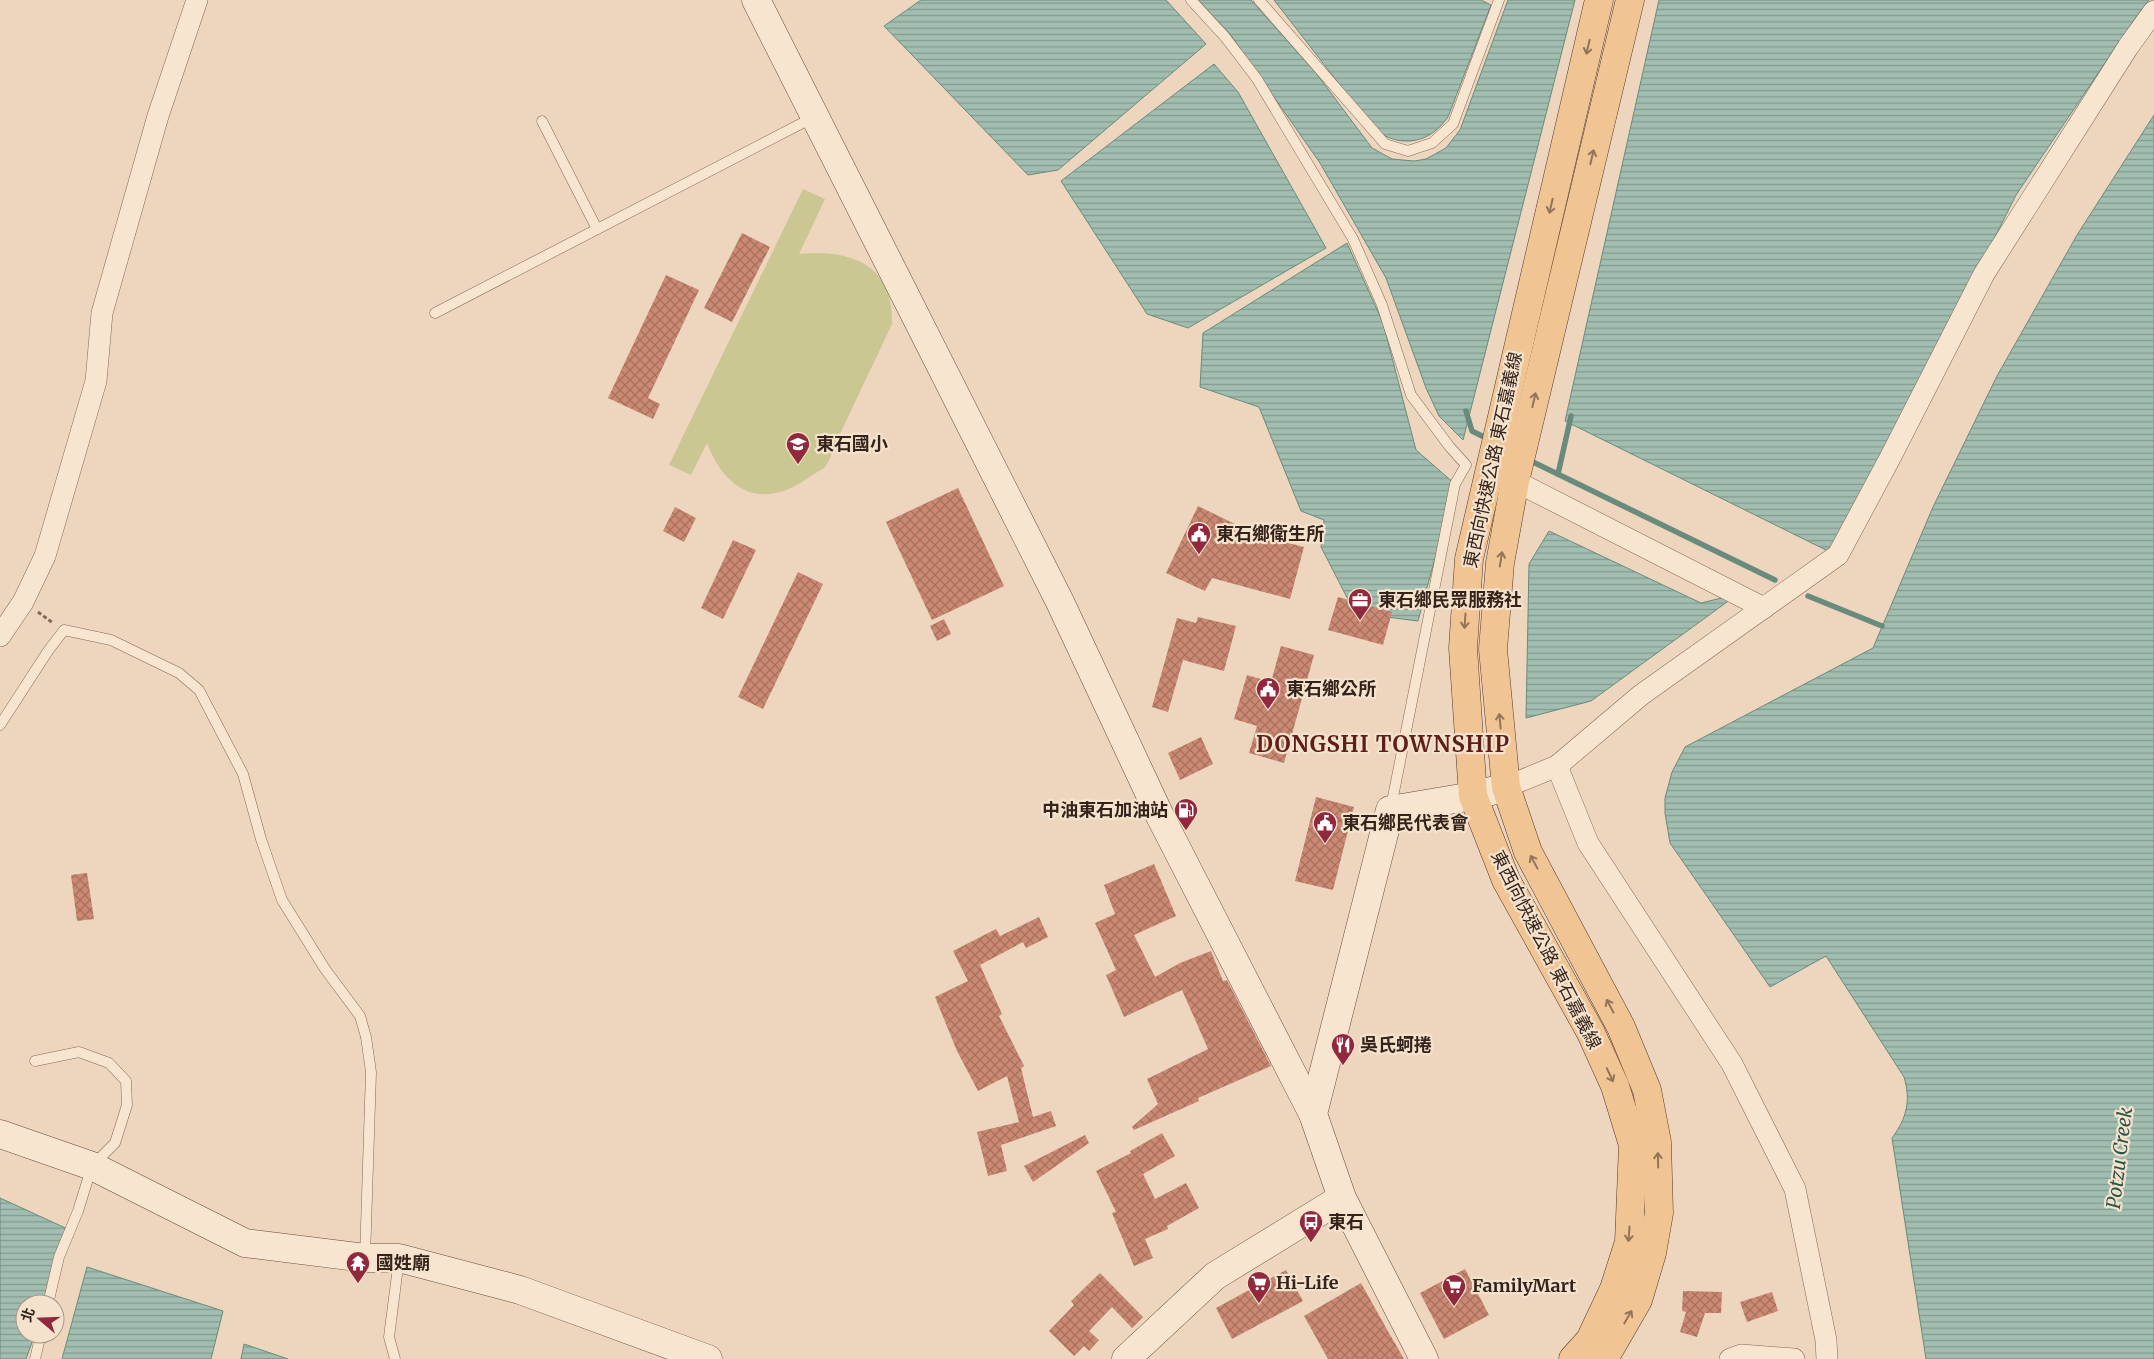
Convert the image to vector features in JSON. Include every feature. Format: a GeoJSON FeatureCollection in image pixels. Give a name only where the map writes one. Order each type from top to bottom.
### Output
{"type":"FeatureCollection","features":[{"type":"Feature","properties":{"kind":"main road"},"geometry":{"type":"LineString","coordinates":[[756,0],[1060,602],[1160,816],[1313,1114],[1342,1198],[1424,1359]]}},
{"type":"Feature","properties":{"kind":"main road","name":"東西向快速公路 東石嘉義線"},"geometry":{"type":"LineString","coordinates":[[1573,1359],[1590,1340],[1614,1289],[1629,1242],[1633,1145],[1616,1086],[1591,1033],[1506,880],[1472,796],[1463,648],[1469,559],[1599,0]]}},
{"type":"Feature","properties":{"kind":"main road","name":"東西向快速公路 東石嘉義線"},"geometry":{"type":"LineString","coordinates":[[1604,1359],[1638,1300],[1652,1253],[1659,1213],[1657,1142],[1647,1090],[1625,1036],[1528,852],[1506,787],[1493,650],[1500,563],[1515,481],[1630,0]]}},
{"type":"Feature","properties":{"kind":"main road"},"geometry":{"type":"LineString","coordinates":[[1313,1114],[1390,810],[1472,796],[1506,787]]}},
{"type":"Feature","properties":{"kind":"main road"},"geometry":{"type":"LineString","coordinates":[[0,1134],[92,1166],[246,1243],[365,1258],[399,1258],[520,1290],[708,1359]]}},
{"type":"Feature","properties":{"kind":"main road"},"geometry":{"type":"LineString","coordinates":[[1126,1359],[1214,1276],[1342,1198]]}},
{"type":"Feature","properties":{"kind":"street"},"geometry":{"type":"LineString","coordinates":[[0,636],[23,602],[46,556],[96,381],[102,313],[158,116],[197,0]]}},
{"type":"Feature","properties":{"kind":"street"},"geometry":{"type":"LineString","coordinates":[[1506,787],[1558,766],[1641,694],[1838,555],[1984,274],[2128,47],[2154,11]]}},
{"type":"Feature","properties":{"kind":"street"},"geometry":{"type":"LineString","coordinates":[[1515,481],[1764,608]]}},
{"type":"Feature","properties":{"kind":"street"},"geometry":{"type":"LineString","coordinates":[[1558,766],[1588,842],[1732,1064],[1794,1189],[1826,1340],[1827,1359]]}},
{"type":"Feature","properties":{"kind":"street"},"geometry":{"type":"LineString","coordinates":[[1730,1359],[1741,1355],[1794,1359]]}},
{"type":"Feature","properties":{"kind":"lane"},"geometry":{"type":"LineString","coordinates":[[1191,0],[1226,37],[1257,79],[1352,239],[1382,305],[1411,395],[1449,446],[1466,464],[1455,484],[1390,810]]}},
{"type":"Feature","properties":{"kind":"lane"},"geometry":{"type":"LineString","coordinates":[[1259,0],[1385,144],[1408,151],[1432,143],[1453,124],[1499,0]]}},
{"type":"Feature","properties":{"kind":"lane"},"geometry":{"type":"LineString","coordinates":[[435,313],[814,117]]}},
{"type":"Feature","properties":{"kind":"lane"},"geometry":{"type":"LineString","coordinates":[[542,121],[597,229]]}},
{"type":"Feature","properties":{"kind":"lane"},"geometry":{"type":"LineString","coordinates":[[0,725],[48,650],[64,630],[112,640],[178,672],[199,690],[243,774],[261,838],[282,900],[326,969],[360,1016],[366,1037],[371,1072],[365,1258]]}},
{"type":"Feature","properties":{"kind":"lane"},"geometry":{"type":"LineString","coordinates":[[35,1061],[79,1052],[109,1063],[126,1081],[127,1105],[115,1143],[92,1166],[78,1211],[59,1257],[50,1294]]}},
{"type":"Feature","properties":{"kind":"lane"},"geometry":{"type":"LineString","coordinates":[[395,1359],[389,1337],[399,1258]]}},
{"type":"Feature","properties":{"kind":"lane"},"geometry":{"type":"LineString","coordinates":[[35,1359],[39,1344]]}},
{"type":"Feature","properties":{"kind":"path"},"geometry":{"type":"LineString","coordinates":[[23,602],[64,630]]}},
{"type":"Feature","properties":{"kind":"shaded area"},"geometry":{"type":"Polygon","coordinates":[[[803,189],[825,199],[799,254],[835,254],[851,258],[877,274],[885,287],[891,304],[892,324],[824,468],[794,486],[778,492],[763,494],[749,492],[725,475],[715,461],[707,443],[691,475],[669,465],[803,189]]]}},
{"type":"Feature","properties":{"kind":"water"},"geometry":{"type":"Polygon","coordinates":[[[921,0],[1166,0],[1206,44],[1058,170],[1028,175],[884,26],[921,0]]]}},
{"type":"Feature","properties":{"kind":"water"},"geometry":{"type":"Polygon","coordinates":[[[1198,0],[1251,0],[1316,73],[1372,148],[1392,159],[1414,161],[1426,159],[1446,148],[1460,130],[1508,0],[1575,0],[1463,440],[1439,416],[1426,388],[1386,278],[1320,163],[1230,34],[1198,0]]]}},
{"type":"Feature","properties":{"kind":"water"},"geometry":{"type":"Polygon","coordinates":[[[1274,0],[1481,0],[1491,5],[1448,117],[1433,133],[1424,138],[1405,141],[1395,140],[1375,130],[1274,0]]]}},
{"type":"Feature","properties":{"kind":"water"},"geometry":{"type":"Polygon","coordinates":[[[1659,0],[2149,0],[2016,195],[1836,555],[1565,421],[1659,0]]]}},
{"type":"Feature","properties":{"kind":"water"},"geometry":{"type":"Polygon","coordinates":[[[1214,64],[1238,92],[1326,248],[1188,328],[1147,314],[1061,181],[1214,64]]]}},
{"type":"Feature","properties":{"kind":"water","name":"Potzu Creek"},"geometry":{"type":"Polygon","coordinates":[[[2154,115],[2154,1359],[1926,1359],[1892,1138],[1901,1123],[1906,1109],[1907,1093],[1904,1077],[1826,956],[1770,987],[1670,843],[1665,813],[1665,798],[1672,772],[1685,747],[1873,648],[1933,507],[1997,376],[2077,235],[2154,115]]]}},
{"type":"Feature","properties":{"kind":"water"},"geometry":{"type":"Polygon","coordinates":[[[1347,243],[1383,323],[1416,450],[1455,484],[1418,621],[1355,613],[1321,547],[1324,520],[1301,511],[1259,407],[1200,387],[1203,333],[1347,243]]]}},
{"type":"Feature","properties":{"kind":"water"},"geometry":{"type":"Polygon","coordinates":[[[1549,531],[1701,603],[1738,594],[1591,701],[1526,718],[1529,564],[1549,531]]]}},
{"type":"Feature","properties":{"kind":"water"},"geometry":{"type":"Polygon","coordinates":[[[0,1198],[72,1231],[50,1294],[15,1294],[15,1344],[31,1344],[26,1359],[0,1359],[0,1198]]]}},
{"type":"Feature","properties":{"kind":"water"},"geometry":{"type":"Polygon","coordinates":[[[87,1267],[223,1311],[211,1359],[62,1359],[87,1267]]]}},
{"type":"Feature","properties":{"kind":"water"},"geometry":{"type":"Polygon","coordinates":[[[244,1344],[288,1359],[241,1359],[244,1344]]]}},
{"type":"Feature","properties":{"kind":"building"},"geometry":{"type":"Polygon","coordinates":[[[742,233],[770,247],[732,322],[704,308],[742,233]]]}},
{"type":"Feature","properties":{"kind":"building"},"geometry":{"type":"Polygon","coordinates":[[[666,275],[699,290],[648,398],[660,404],[653,419],[608,398],[666,275]]]}},
{"type":"Feature","properties":{"kind":"building"},"geometry":{"type":"Polygon","coordinates":[[[958,488],[1004,586],[932,620],[886,522],[958,488]]]}},
{"type":"Feature","properties":{"kind":"building"},"geometry":{"type":"Polygon","coordinates":[[[1198,506],[1237,525],[1235,529],[1304,547],[1290,599],[1212,578],[1205,591],[1166,573],[1198,506]]]}},
{"type":"Feature","properties":{"kind":"building"},"geometry":{"type":"Polygon","coordinates":[[[675,507],[696,518],[684,542],[663,531],[675,507]]]}},
{"type":"Feature","properties":{"kind":"building"},"geometry":{"type":"Polygon","coordinates":[[[733,540],[756,550],[723,619],[701,608],[733,540]]]}},
{"type":"Feature","properties":{"kind":"building"},"geometry":{"type":"Polygon","coordinates":[[[798,572],[823,584],[763,709],[738,697],[798,572]]]}},
{"type":"Feature","properties":{"kind":"building","name":"東石鄉民眾服務社"},"geometry":{"type":"Polygon","coordinates":[[[1338,597],[1392,612],[1383,645],[1328,630],[1338,597]]]}},
{"type":"Feature","properties":{"kind":"building"},"geometry":{"type":"Polygon","coordinates":[[[1198,617],[1236,626],[1224,671],[1183,660],[1168,712],[1152,707],[1177,618],[1196,623],[1198,617]]]}},
{"type":"Feature","properties":{"kind":"building"},"geometry":{"type":"Polygon","coordinates":[[[944,619],[951,634],[937,641],[930,626],[944,619]]]}},
{"type":"Feature","properties":{"kind":"building","name":"東石鄉公所"},"geometry":{"type":"Polygon","coordinates":[[[1281,646],[1314,655],[1284,763],[1249,753],[1257,726],[1234,719],[1247,675],[1271,682],[1281,646]]]}},
{"type":"Feature","properties":{"kind":"building"},"geometry":{"type":"Polygon","coordinates":[[[1201,737],[1213,764],[1180,780],[1168,753],[1201,737]]]}},
{"type":"Feature","properties":{"kind":"building","name":"東石鄉民代表會"},"geometry":{"type":"Polygon","coordinates":[[[1316,797],[1354,807],[1333,890],[1295,881],[1316,797]]]}},
{"type":"Feature","properties":{"kind":"building"},"geometry":{"type":"Polygon","coordinates":[[[1154,864],[1176,916],[1134,935],[1155,977],[1180,963],[1211,951],[1223,981],[1227,980],[1271,1066],[1198,1098],[1199,1101],[1134,1130],[1132,1127],[1158,1104],[1147,1079],[1208,1049],[1182,990],[1124,1017],[1106,975],[1116,970],[1095,923],[1115,914],[1104,885],[1154,864]]]}},
{"type":"Feature","properties":{"kind":"building"},"geometry":{"type":"Polygon","coordinates":[[[87,873],[94,919],[77,921],[71,875],[87,873]]]}},
{"type":"Feature","properties":{"kind":"building"},"geometry":{"type":"Polygon","coordinates":[[[1039,917],[1048,937],[1026,948],[1023,942],[980,965],[1002,1014],[999,1016],[1024,1066],[1021,1068],[1033,1117],[1051,1111],[1056,1126],[1001,1145],[1007,1171],[988,1176],[977,1132],[1019,1122],[1007,1076],[978,1091],[957,1051],[935,997],[968,981],[953,951],[996,929],[1000,936],[1039,917]]]}},
{"type":"Feature","properties":{"kind":"building"},"geometry":{"type":"Polygon","coordinates":[[[1162,1133],[1175,1156],[1143,1174],[1155,1199],[1186,1183],[1199,1208],[1167,1226],[1168,1229],[1145,1239],[1153,1258],[1134,1266],[1112,1213],[1116,1212],[1096,1171],[1131,1153],[1130,1151],[1162,1133]]]}},
{"type":"Feature","properties":{"kind":"building"},"geometry":{"type":"Polygon","coordinates":[[[1085,1135],[1089,1143],[1033,1182],[1024,1166],[1085,1135]]]}},
{"type":"Feature","properties":{"kind":"building"},"geometry":{"type":"Polygon","coordinates":[[[1465,1269],[1489,1315],[1444,1339],[1420,1293],[1465,1269]]]}},
{"type":"Feature","properties":{"kind":"building","name":"Hi-Life"},"geometry":{"type":"Polygon","coordinates":[[[1286,1270],[1303,1301],[1232,1339],[1216,1308],[1286,1270]]]}},
{"type":"Feature","properties":{"kind":"building"},"geometry":{"type":"Polygon","coordinates":[[[1100,1273],[1143,1317],[1132,1328],[1112,1307],[1089,1331],[1099,1340],[1089,1351],[1084,1346],[1074,1356],[1049,1331],[1074,1305],[1071,1301],[1100,1273]]]}},
{"type":"Feature","properties":{"kind":"building"},"geometry":{"type":"Polygon","coordinates":[[[1361,1283],[1404,1359],[1328,1359],[1304,1316],[1361,1283]]]}},
{"type":"Feature","properties":{"kind":"building"},"geometry":{"type":"Polygon","coordinates":[[[1683,1291],[1722,1292],[1721,1313],[1705,1313],[1697,1337],[1680,1332],[1686,1312],[1682,1311],[1683,1291]]]}},
{"type":"Feature","properties":{"kind":"building"},"geometry":{"type":"Polygon","coordinates":[[[1772,1292],[1778,1311],[1747,1322],[1740,1302],[1772,1292]]]}},
{"type":"Feature","properties":{"kind":"waterway"},"geometry":{"type":"LineString","coordinates":[[1466,411],[1472,431],[1486,438]]}},
{"type":"Feature","properties":{"kind":"waterway"},"geometry":{"type":"LineString","coordinates":[[1558,474],[1571,416]]}},
{"type":"Feature","properties":{"kind":"waterway"},"geometry":{"type":"LineString","coordinates":[[1531,461],[1775,580]]}},
{"type":"Feature","properties":{"kind":"waterway"},"geometry":{"type":"LineString","coordinates":[[1808,596],[1882,626]]}},
{"type":"Feature","properties":{"kind":"place","name":"東石國小"},"geometry":{"type":"Point","coordinates":[798,465]}},
{"type":"Feature","properties":{"kind":"place","name":"東石鄉衛生所"},"geometry":{"type":"Point","coordinates":[1199,555]}},
{"type":"Feature","properties":{"kind":"place","name":"東石鄉民眾服務社"},"geometry":{"type":"Point","coordinates":[1360,621]}},
{"type":"Feature","properties":{"kind":"place","name":"東石鄉公所"},"geometry":{"type":"Point","coordinates":[1268,710]}},
{"type":"Feature","properties":{"kind":"place","name":"中油東石加油站"},"geometry":{"type":"Point","coordinates":[1186,831]}},
{"type":"Feature","properties":{"kind":"place","name":"東石鄉民代表會"},"geometry":{"type":"Point","coordinates":[1325,844]}},
{"type":"Feature","properties":{"kind":"place","name":"吳氏蚵捲"},"geometry":{"type":"Point","coordinates":[1343,1066]}},
{"type":"Feature","properties":{"kind":"place","name":"東石"},"geometry":{"type":"Point","coordinates":[1311,1243]}},
{"type":"Feature","properties":{"kind":"place","name":"國姓廟"},"geometry":{"type":"Point","coordinates":[358,1284]}},
{"type":"Feature","properties":{"kind":"place","name":"Hi-Life"},"geometry":{"type":"Point","coordinates":[1259,1304]}},
{"type":"Feature","properties":{"kind":"place","name":"FamilyMart"},"geometry":{"type":"Point","coordinates":[1454,1307]}},
{"type":"Feature","properties":{"kind":"district","name":"DONGSHI TOWNSHIP"},"geometry":{"type":"Point","coordinates":[1383,744]}}]}
